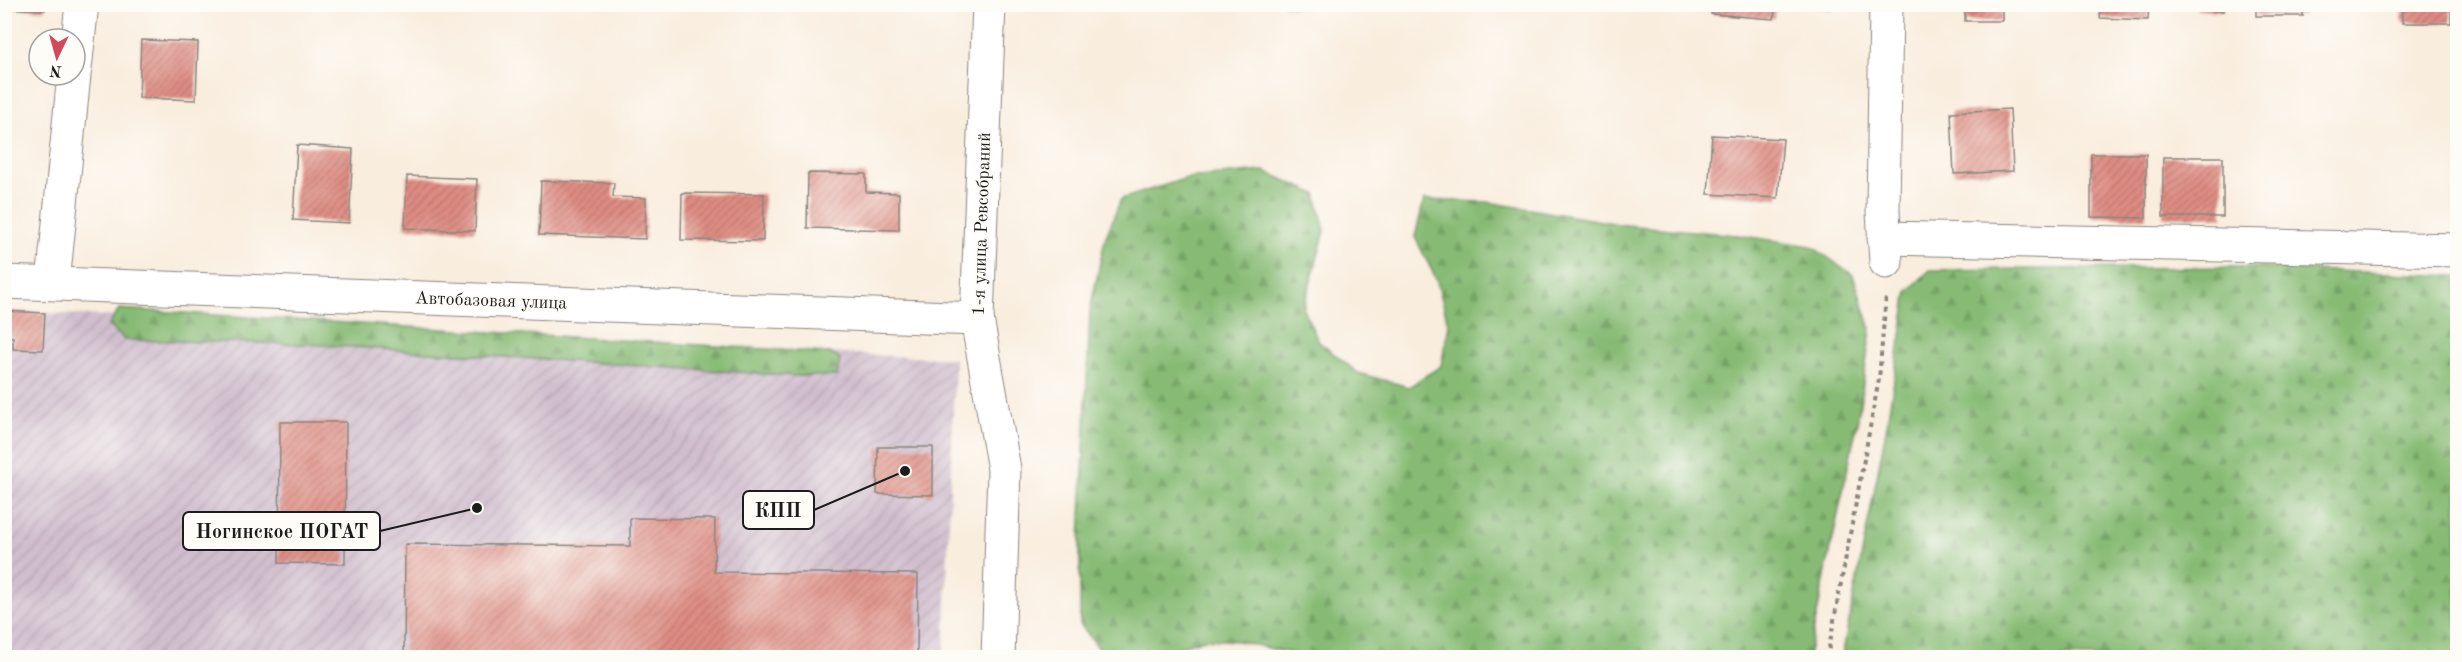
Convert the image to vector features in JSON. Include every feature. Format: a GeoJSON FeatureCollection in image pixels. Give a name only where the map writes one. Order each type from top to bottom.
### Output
{"type":"FeatureCollection","features":[{"type":"Feature","properties":{"kind":"street"},"geometry":{"type":"LineString","coordinates":[[80,27],[82,4]]}},
{"type":"Feature","properties":{"kind":"street","name":"1-я улица Ревсобраний"},"geometry":{"type":"LineString","coordinates":[[989,4],[978,320],[1004,470],[998,657]]}},
{"type":"Feature","properties":{"kind":"street"},"geometry":{"type":"LineString","coordinates":[[1886,4],[1883,79],[1885,250],[2457,250]]}},
{"type":"Feature","properties":{"kind":"street"},"geometry":{"type":"LineString","coordinates":[[53,283],[73,87]]}},
{"type":"Feature","properties":{"kind":"street","name":"Автобазовая улица"},"geometry":{"type":"LineString","coordinates":[[4,282],[978,320]]}},
{"type":"Feature","properties":{"kind":"path"},"geometry":{"type":"LineString","coordinates":[[1827,657],[1879,379],[1886,302],[1885,250]]}},
{"type":"Feature","properties":{"kind":"shaded area"},"geometry":{"type":"Polygon","coordinates":[[[4,311],[955,359],[944,657],[5,657],[4,311]]]}},
{"type":"Feature","properties":{"kind":"green space"},"geometry":{"type":"Polygon","coordinates":[[[1264,171],[1316,194],[1325,231],[1303,309],[1319,342],[1358,373],[1409,387],[1441,366],[1449,326],[1437,281],[1415,237],[1424,200],[1487,202],[1625,225],[1737,235],[1811,246],[1853,275],[1871,329],[1857,424],[1808,657],[1298,658],[1297,655],[1238,641],[1204,639],[1151,656],[1102,652],[1080,624],[1080,542],[1090,310],[1105,239],[1121,199],[1187,178],[1264,171]]]}},
{"type":"Feature","properties":{"kind":"green space"},"geometry":{"type":"Polygon","coordinates":[[[2241,267],[2457,276],[2457,657],[1842,657],[1886,430],[1908,291],[1930,270],[2241,267]]]}},
{"type":"Feature","properties":{"kind":"green space"},"geometry":{"type":"Polygon","coordinates":[[[119,309],[829,353],[840,359],[837,376],[798,376],[306,344],[125,340],[109,325],[119,309]]]}},
{"type":"Feature","properties":{"kind":"building"},"geometry":{"type":"Polygon","coordinates":[[[4,4],[45,4],[45,10],[4,8],[4,4]]]}},
{"type":"Feature","properties":{"kind":"building"},"geometry":{"type":"Polygon","coordinates":[[[1283,4],[1310,4],[1310,8],[1283,6],[1283,4]]]}},
{"type":"Feature","properties":{"kind":"building"},"geometry":{"type":"Polygon","coordinates":[[[1712,4],[1776,4],[1774,19],[1711,14],[1712,4]]]}},
{"type":"Feature","properties":{"kind":"building"},"geometry":{"type":"Polygon","coordinates":[[[1792,4],[1830,4],[1830,9],[1792,4]]]}},
{"type":"Feature","properties":{"kind":"building"},"geometry":{"type":"Polygon","coordinates":[[[1965,4],[2002,4],[2002,21],[1965,21],[1965,4]]]}},
{"type":"Feature","properties":{"kind":"building"},"geometry":{"type":"Polygon","coordinates":[[[2101,4],[2149,4],[2148,20],[2100,18],[2101,4]]]}},
{"type":"Feature","properties":{"kind":"building"},"geometry":{"type":"Polygon","coordinates":[[[2197,4],[2223,4],[2223,11],[2197,10],[2197,4]]]}},
{"type":"Feature","properties":{"kind":"building"},"geometry":{"type":"Polygon","coordinates":[[[2256,4],[2303,4],[2303,16],[2256,16],[2256,4]]]}},
{"type":"Feature","properties":{"kind":"building"},"geometry":{"type":"Polygon","coordinates":[[[2402,4],[2451,4],[2451,23],[2402,23],[2402,4]]]}},
{"type":"Feature","properties":{"kind":"building"},"geometry":{"type":"Polygon","coordinates":[[[141,40],[198,42],[196,100],[139,98],[141,40]]]}},
{"type":"Feature","properties":{"kind":"building"},"geometry":{"type":"Polygon","coordinates":[[[2010,109],[2013,171],[1954,174],[1951,112],[2010,109]]]}},
{"type":"Feature","properties":{"kind":"building"},"geometry":{"type":"Polygon","coordinates":[[[1712,135],[1783,139],[1778,198],[1708,194],[1712,135]]]}},
{"type":"Feature","properties":{"kind":"building"},"geometry":{"type":"Polygon","coordinates":[[[297,145],[353,149],[349,223],[293,220],[297,145]]]}},
{"type":"Feature","properties":{"kind":"building"},"geometry":{"type":"Polygon","coordinates":[[[2091,154],[2146,154],[2146,218],[2091,217],[2091,154]]]}},
{"type":"Feature","properties":{"kind":"building"},"geometry":{"type":"Polygon","coordinates":[[[2163,157],[2223,157],[2223,217],[2163,217],[2163,157]]]}},
{"type":"Feature","properties":{"kind":"building"},"geometry":{"type":"Polygon","coordinates":[[[808,173],[866,174],[866,192],[899,193],[899,230],[807,228],[808,173]]]}},
{"type":"Feature","properties":{"kind":"building"},"geometry":{"type":"Polygon","coordinates":[[[407,176],[477,179],[475,231],[405,228],[407,176]]]}},
{"type":"Feature","properties":{"kind":"building"},"geometry":{"type":"Polygon","coordinates":[[[541,181],[614,183],[613,197],[646,198],[645,239],[539,235],[541,181]]]}},
{"type":"Feature","properties":{"kind":"building"},"geometry":{"type":"Polygon","coordinates":[[[682,193],[764,194],[763,241],[681,240],[682,193]]]}},
{"type":"Feature","properties":{"kind":"building"},"geometry":{"type":"Polygon","coordinates":[[[4,311],[45,313],[43,350],[13,349],[13,337],[4,336],[4,311]]]}},
{"type":"Feature","properties":{"kind":"building"},"geometry":{"type":"Polygon","coordinates":[[[280,422],[346,422],[345,564],[279,563],[280,422]]]}},
{"type":"Feature","properties":{"kind":"building"},"geometry":{"type":"Polygon","coordinates":[[[878,447],[933,447],[933,495],[877,494],[878,447]]]}},
{"type":"Feature","properties":{"kind":"building"},"geometry":{"type":"Polygon","coordinates":[[[630,518],[715,519],[714,572],[918,574],[917,658],[404,658],[405,544],[630,546],[630,518]]]}},
{"type":"Feature","properties":{"kind":"place","name":"КПП"},"geometry":{"type":"Point","coordinates":[905,471]}},
{"type":"Feature","properties":{"kind":"place","name":"Ногинское ПОГАТ"},"geometry":{"type":"Point","coordinates":[477,508]}}]}
